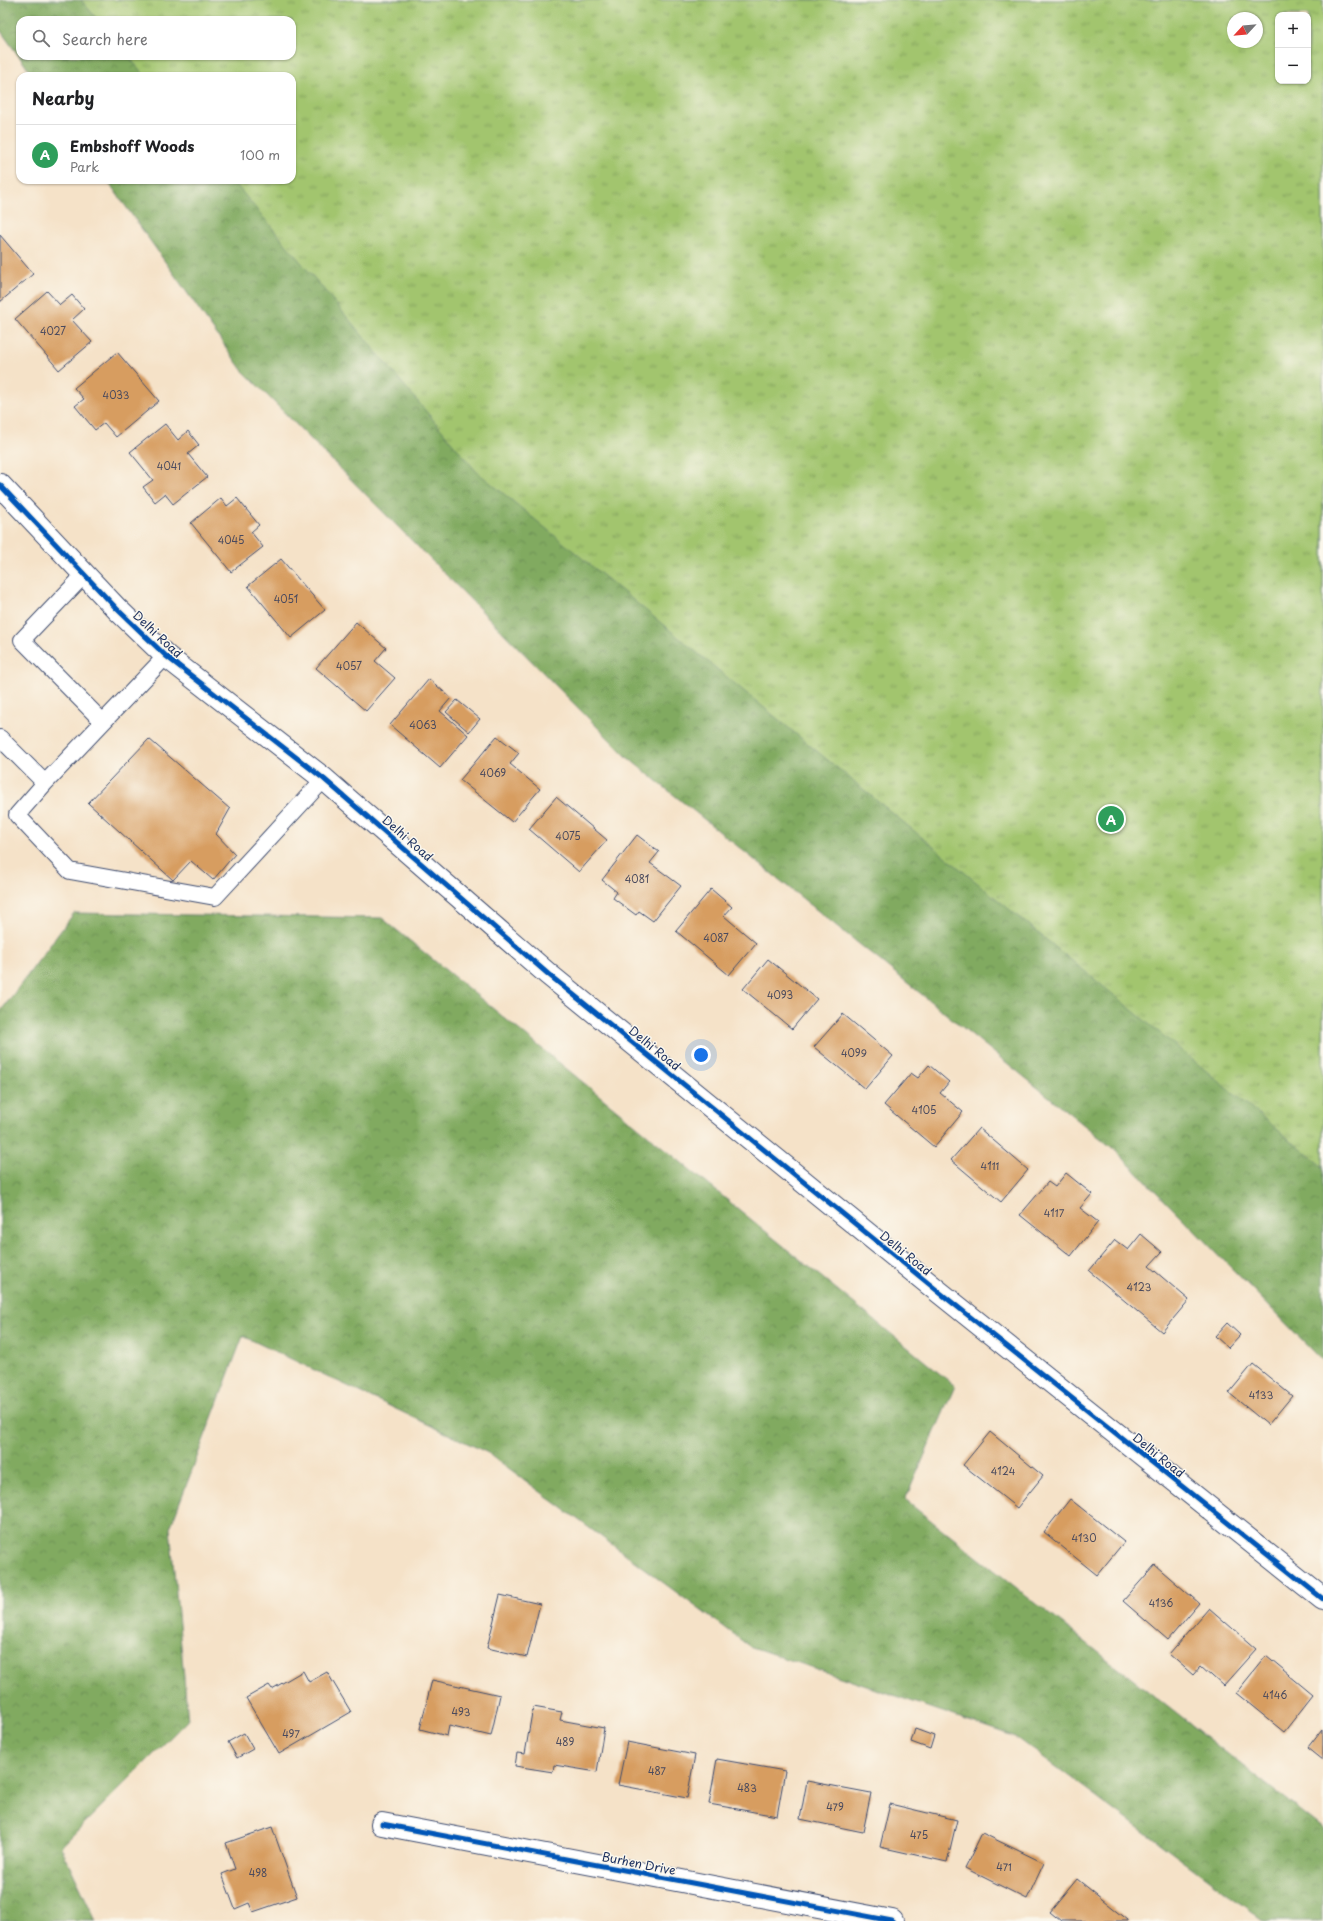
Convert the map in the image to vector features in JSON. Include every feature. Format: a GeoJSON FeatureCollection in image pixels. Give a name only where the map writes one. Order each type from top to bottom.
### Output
{"type":"FeatureCollection","features":[{"type":"Feature","properties":{"kind":"street","name":"Delhi Road"},"geometry":{"type":"LineString","coordinates":[[0,485],[84,575],[166,656],[324,779],[548,974],[933,1287],[1323,1599]]}},
{"type":"Feature","properties":{"kind":"street","name":"Burhen Drive"},"geometry":{"type":"LineString","coordinates":[[382,1824],[892,1921]]}},
{"type":"Feature","properties":{"kind":"lane"},"geometry":{"type":"LineString","coordinates":[[84,575],[22,640],[103,722]]}},
{"type":"Feature","properties":{"kind":"lane"},"geometry":{"type":"LineString","coordinates":[[166,656],[45,783],[17,815],[70,871],[215,897],[324,779]]}},
{"type":"Feature","properties":{"kind":"lane"},"geometry":{"type":"LineString","coordinates":[[0,738],[45,783]]}},
{"type":"Feature","properties":{"kind":"green space"},"geometry":{"type":"Polygon","coordinates":[[[0,0],[1323,0],[1323,1361],[1115,1150],[628,758],[242,370],[110,184],[296,184],[296,72],[30,72],[22,60],[296,60],[296,16],[16,16],[16,52],[0,30],[0,0]]]}},
{"type":"Feature","properties":{"kind":"green space"},"geometry":{"type":"Polygon","coordinates":[[[81,0],[1323,0],[1323,1167],[476,471],[235,184],[296,184],[296,72],[142,72],[131,60],[296,60],[296,16],[95,16],[81,0]]]}},
{"type":"Feature","properties":{"kind":"green space"},"geometry":{"type":"Polygon","coordinates":[[[74,913],[382,918],[955,1386],[905,1500],[1323,1829],[1323,1921],[1264,1921],[1016,1737],[749,1646],[488,1453],[243,1336],[170,1528],[188,1720],[61,1847],[96,1921],[0,1921],[0,1012],[74,913]]]}},
{"type":"Feature","properties":{"kind":"building"},"geometry":{"type":"Polygon","coordinates":[[[0,235],[33,274],[0,302],[0,235]]]}},
{"type":"Feature","properties":{"kind":"building"},"geometry":{"type":"Polygon","coordinates":[[[47,291],[60,305],[72,295],[84,309],[72,320],[92,342],[59,370],[15,319],[47,291]]]}},
{"type":"Feature","properties":{"kind":"building"},"geometry":{"type":"Polygon","coordinates":[[[117,352],[159,401],[116,437],[104,423],[95,430],[75,406],[84,399],[74,388],[117,352]]]}},
{"type":"Feature","properties":{"kind":"building"},"geometry":{"type":"Polygon","coordinates":[[[165,424],[178,440],[188,431],[199,445],[188,454],[207,477],[173,504],[165,494],[155,502],[143,487],[153,480],[130,452],[165,424]]]}},
{"type":"Feature","properties":{"kind":"building"},"geometry":{"type":"Polygon","coordinates":[[[221,498],[227,506],[237,498],[259,525],[251,532],[263,547],[231,572],[191,523],[221,498]]]}},
{"type":"Feature","properties":{"kind":"building"},"geometry":{"type":"Polygon","coordinates":[[[281,559],[325,610],[291,638],[248,586],[281,559]]]}},
{"type":"Feature","properties":{"kind":"building"},"geometry":{"type":"Polygon","coordinates":[[[356,622],[386,648],[375,661],[395,678],[366,711],[316,668],[356,622]]]}},
{"type":"Feature","properties":{"kind":"building"},"geometry":{"type":"Polygon","coordinates":[[[429,679],[451,698],[440,711],[468,735],[440,768],[390,725],[429,679]]]}},
{"type":"Feature","properties":{"kind":"building"},"geometry":{"type":"Polygon","coordinates":[[[457,700],[480,719],[469,732],[446,712],[457,700]]]}},
{"type":"Feature","properties":{"kind":"building"},"geometry":{"type":"Polygon","coordinates":[[[497,736],[519,753],[510,764],[540,789],[512,822],[460,780],[497,736]]]}},
{"type":"Feature","properties":{"kind":"building"},"geometry":{"type":"Polygon","coordinates":[[[149,739],[230,809],[216,834],[235,854],[213,880],[191,861],[173,880],[88,803],[149,739]]]}},
{"type":"Feature","properties":{"kind":"building"},"geometry":{"type":"Polygon","coordinates":[[[556,797],[607,840],[579,872],[529,829],[556,797]]]}},
{"type":"Feature","properties":{"kind":"building"},"geometry":{"type":"Polygon","coordinates":[[[637,835],[659,852],[650,863],[681,886],[653,921],[639,911],[636,915],[613,898],[617,892],[602,880],[637,835]]]}},
{"type":"Feature","properties":{"kind":"building"},"geometry":{"type":"Polygon","coordinates":[[[711,889],[732,907],[724,916],[756,943],[729,975],[676,931],[711,889]]]}},
{"type":"Feature","properties":{"kind":"building"},"geometry":{"type":"Polygon","coordinates":[[[768,959],[817,999],[792,1029],[743,989],[768,959]]]}},
{"type":"Feature","properties":{"kind":"building"},"geometry":{"type":"Polygon","coordinates":[[[843,1014],[893,1056],[865,1089],[814,1047],[843,1014]]]}},
{"type":"Feature","properties":{"kind":"building"},"geometry":{"type":"Polygon","coordinates":[[[929,1065],[949,1082],[940,1093],[963,1112],[934,1147],[884,1105],[911,1073],[918,1078],[929,1065]]]}},
{"type":"Feature","properties":{"kind":"building"},"geometry":{"type":"Polygon","coordinates":[[[979,1128],[1028,1170],[1001,1202],[951,1160],[979,1128]]]}},
{"type":"Feature","properties":{"kind":"building"},"geometry":{"type":"Polygon","coordinates":[[[1066,1173],[1092,1194],[1080,1208],[1098,1222],[1071,1256],[1020,1215],[1048,1182],[1055,1187],[1066,1173]]]}},
{"type":"Feature","properties":{"kind":"building"},"geometry":{"type":"Polygon","coordinates":[[[1141,1234],[1162,1252],[1149,1266],[1189,1300],[1162,1332],[1089,1271],[1115,1240],[1128,1250],[1141,1234]]]}},
{"type":"Feature","properties":{"kind":"building"},"geometry":{"type":"Polygon","coordinates":[[[1227,1323],[1240,1335],[1228,1348],[1215,1336],[1227,1323]]]}},
{"type":"Feature","properties":{"kind":"building"},"geometry":{"type":"Polygon","coordinates":[[[1253,1364],[1292,1396],[1268,1425],[1229,1393],[1253,1364]]]}},
{"type":"Feature","properties":{"kind":"building"},"geometry":{"type":"Polygon","coordinates":[[[990,1432],[1043,1476],[1017,1508],[963,1465],[990,1432]]]}},
{"type":"Feature","properties":{"kind":"building"},"geometry":{"type":"Polygon","coordinates":[[[1070,1499],[1124,1542],[1097,1575],[1044,1532],[1070,1499]]]}},
{"type":"Feature","properties":{"kind":"building"},"geometry":{"type":"Polygon","coordinates":[[[1155,1565],[1199,1603],[1168,1640],[1123,1601],[1155,1565]]]}},
{"type":"Feature","properties":{"kind":"building"},"geometry":{"type":"Polygon","coordinates":[[[500,1595],[540,1604],[527,1657],[487,1648],[500,1595]]]}},
{"type":"Feature","properties":{"kind":"building"},"geometry":{"type":"Polygon","coordinates":[[[1209,1608],[1256,1649],[1223,1686],[1201,1666],[1193,1675],[1169,1654],[1209,1608]]]}},
{"type":"Feature","properties":{"kind":"building"},"geometry":{"type":"Polygon","coordinates":[[[1266,1656],[1313,1695],[1284,1732],[1236,1693],[1266,1656]]]}},
{"type":"Feature","properties":{"kind":"building"},"geometry":{"type":"Polygon","coordinates":[[[303,1671],[309,1682],[327,1672],[351,1712],[279,1754],[246,1698],[269,1685],[272,1689],[303,1671]]]}},
{"type":"Feature","properties":{"kind":"building"},"geometry":{"type":"Polygon","coordinates":[[[432,1680],[500,1695],[491,1736],[449,1726],[447,1736],[420,1729],[432,1680]]]}},
{"type":"Feature","properties":{"kind":"building"},"geometry":{"type":"Polygon","coordinates":[[[533,1707],[562,1712],[560,1720],[604,1728],[597,1772],[554,1765],[553,1772],[515,1766],[517,1753],[525,1754],[533,1707]]]}},
{"type":"Feature","properties":{"kind":"building"},"geometry":{"type":"Polygon","coordinates":[[[1323,1728],[1323,1759],[1308,1747],[1323,1728]]]}},
{"type":"Feature","properties":{"kind":"building"},"geometry":{"type":"Polygon","coordinates":[[[915,1729],[934,1736],[930,1749],[911,1742],[915,1729]]]}},
{"type":"Feature","properties":{"kind":"building"},"geometry":{"type":"Polygon","coordinates":[[[244,1733],[253,1749],[237,1758],[228,1742],[244,1733]]]}},
{"type":"Feature","properties":{"kind":"building"},"geometry":{"type":"Polygon","coordinates":[[[627,1742],[695,1755],[687,1798],[618,1785],[627,1742]]]}},
{"type":"Feature","properties":{"kind":"building"},"geometry":{"type":"Polygon","coordinates":[[[717,1759],[785,1771],[777,1816],[709,1804],[717,1759]]]}},
{"type":"Feature","properties":{"kind":"building"},"geometry":{"type":"Polygon","coordinates":[[[807,1781],[871,1793],[863,1832],[800,1819],[807,1781]]]}},
{"type":"Feature","properties":{"kind":"building"},"geometry":{"type":"Polygon","coordinates":[[[890,1804],[957,1820],[947,1862],[880,1847],[890,1804]]]}},
{"type":"Feature","properties":{"kind":"building"},"geometry":{"type":"Polygon","coordinates":[[[272,1827],[297,1897],[253,1912],[249,1903],[235,1909],[222,1874],[235,1869],[226,1843],[272,1827]]]}},
{"type":"Feature","properties":{"kind":"building"},"geometry":{"type":"Polygon","coordinates":[[[982,1833],[1044,1863],[1027,1899],[965,1868],[982,1833]]]}},
{"type":"Feature","properties":{"kind":"building"},"geometry":{"type":"Polygon","coordinates":[[[1077,1879],[1128,1921],[1061,1921],[1050,1912],[1077,1879]]]}},
{"type":"Feature","properties":{"kind":"cycle path"},"geometry":{"type":"LineString","coordinates":[[0,485],[117,609],[166,656],[324,779],[548,974],[939,1292],[1323,1599]]}},
{"type":"Feature","properties":{"kind":"cycle path"},"geometry":{"type":"LineString","coordinates":[[382,1824],[892,1921]]}},
{"type":"Feature","properties":{"kind":"place","name":"Embshoff Woods"},"geometry":{"type":"Point","coordinates":[1111,819]}}]}
